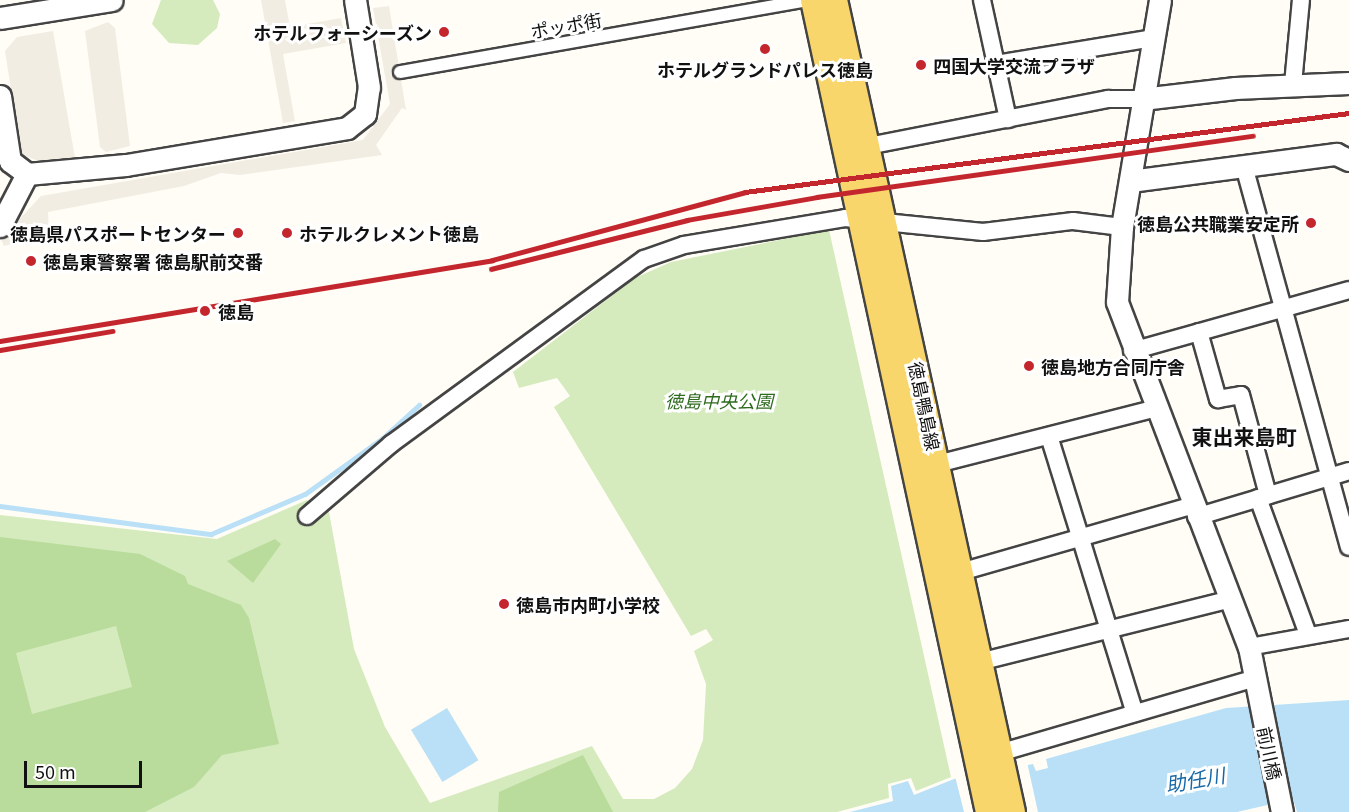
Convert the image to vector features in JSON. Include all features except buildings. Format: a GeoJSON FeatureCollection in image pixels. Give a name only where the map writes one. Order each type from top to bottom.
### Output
{"type":"FeatureCollection","features":[{"type":"Feature","properties":{"kind":"main road","name":"徳島鴨島線"},"geometry":{"type":"LineString","coordinates":[[814,0],[875,221],[937,464],[950,575],[979,662],[994,763],[989,812]]}},
{"type":"Feature","properties":{"kind":"main road","name":"徳島鴨島線"},"geometry":{"type":"LineString","coordinates":[[834,0],[868,146],[875,221],[950,575],[994,763],[1012,812]]}},
{"type":"Feature","properties":{"kind":"street"},"geometry":{"type":"LineString","coordinates":[[0,18],[112,0]]}},
{"type":"Feature","properties":{"kind":"street","name":"ポッポ街"},"geometry":{"type":"LineString","coordinates":[[400,72],[809,0]]}},
{"type":"Feature","properties":{"kind":"street"},"geometry":{"type":"LineString","coordinates":[[982,0],[1008,119]]}},
{"type":"Feature","properties":{"kind":"street","name":"前川橋"},"geometry":{"type":"LineString","coordinates":[[1160,0],[1122,227],[1117,302],[1132,351],[1156,408],[1193,511],[1249,646],[1282,811]]}},
{"type":"Feature","properties":{"kind":"street"},"geometry":{"type":"LineString","coordinates":[[1293,84],[1301,0]]}},
{"type":"Feature","properties":{"kind":"street"},"geometry":{"type":"LineString","coordinates":[[0,96],[10,161],[27,174],[126,165],[354,125],[365,114],[369,87],[360,1]]}},
{"type":"Feature","properties":{"kind":"street"},"geometry":{"type":"LineString","coordinates":[[995,64],[1154,38]]}},
{"type":"Feature","properties":{"kind":"street"},"geometry":{"type":"LineString","coordinates":[[868,146],[1108,99],[1142,99],[1293,84],[1349,83]]}},
{"type":"Feature","properties":{"kind":"street"},"geometry":{"type":"LineString","coordinates":[[1130,181],[1345,154]]}},
{"type":"Feature","properties":{"kind":"street"},"geometry":{"type":"LineString","coordinates":[[1244,166],[1349,547]]}},
{"type":"Feature","properties":{"kind":"street"},"geometry":{"type":"LineString","coordinates":[[0,226],[27,174]]}},
{"type":"Feature","properties":{"kind":"street"},"geometry":{"type":"LineString","coordinates":[[307,516],[391,444],[644,259],[684,245],[844,218],[983,232],[1073,221],[1122,227]]}},
{"type":"Feature","properties":{"kind":"street"},"geometry":{"type":"LineString","coordinates":[[1132,351],[1349,292]]}},
{"type":"Feature","properties":{"kind":"street"},"geometry":{"type":"LineString","coordinates":[[1199,332],[1218,399],[1241,395],[1263,497],[1308,635]]}},
{"type":"Feature","properties":{"kind":"street"},"geometry":{"type":"LineString","coordinates":[[937,464],[1156,408]]}},
{"type":"Feature","properties":{"kind":"street"},"geometry":{"type":"LineString","coordinates":[[1049,436],[1135,714]]}},
{"type":"Feature","properties":{"kind":"street"},"geometry":{"type":"LineString","coordinates":[[950,575],[1193,511],[1263,497],[1349,471]]}},
{"type":"Feature","properties":{"kind":"street"},"geometry":{"type":"LineString","coordinates":[[979,662],[1231,599]]}},
{"type":"Feature","properties":{"kind":"street"},"geometry":{"type":"LineString","coordinates":[[1249,646],[1349,630]]}},
{"type":"Feature","properties":{"kind":"street"},"geometry":{"type":"LineString","coordinates":[[994,763],[1135,714],[1256,687]]}},
{"type":"Feature","properties":{"kind":"green space"},"geometry":{"type":"Polygon","coordinates":[[[161,0],[213,0],[220,14],[217,28],[198,45],[169,43],[152,24],[161,0]]]}},
{"type":"Feature","properties":{"kind":"green space","name":"徳島中央公園"},"geometry":{"type":"Polygon","coordinates":[[[829,230],[951,777],[916,791],[911,778],[888,784],[889,798],[837,812],[0,812],[0,515],[217,539],[307,500],[329,512],[354,649],[385,727],[430,803],[592,746],[623,799],[654,799],[675,788],[692,769],[703,740],[706,684],[694,651],[713,640],[706,629],[691,636],[554,407],[570,396],[557,378],[519,388],[513,372],[635,278],[671,262],[829,230]]]}},
{"type":"Feature","properties":{"kind":"green space"},"geometry":{"type":"Polygon","coordinates":[[[0,537],[140,554],[185,576],[188,584],[241,605],[249,618],[279,744],[222,755],[194,787],[145,812],[0,812],[0,537]],[[116,626],[16,653],[32,714],[132,687],[116,626]]]}},
{"type":"Feature","properties":{"kind":"green space"},"geometry":{"type":"Polygon","coordinates":[[[275,539],[281,544],[253,583],[227,561],[275,539]]]}},
{"type":"Feature","properties":{"kind":"green space"},"geometry":{"type":"Polygon","coordinates":[[[583,755],[613,812],[498,812],[499,792],[583,755]]]}},
{"type":"Feature","properties":{"kind":"shaded area"},"geometry":{"type":"Polygon","coordinates":[[[261,0],[285,0],[290,27],[341,18],[346,43],[283,54],[295,121],[283,123],[261,0]]]}},
{"type":"Feature","properties":{"kind":"shaded area"},"geometry":{"type":"Polygon","coordinates":[[[389,6],[406,110],[402,108],[376,145],[382,155],[240,175],[221,173],[184,186],[48,212],[49,233],[4,246],[1,239],[41,196],[363,140],[390,104],[373,8],[389,6]]]}},
{"type":"Feature","properties":{"kind":"shaded area"},"geometry":{"type":"Polygon","coordinates":[[[108,22],[115,28],[130,146],[106,152],[100,147],[85,31],[108,22]]]}},
{"type":"Feature","properties":{"kind":"shaded area"},"geometry":{"type":"Polygon","coordinates":[[[53,31],[75,158],[43,163],[21,154],[5,51],[17,37],[53,31]]]}},
{"type":"Feature","properties":{"kind":"water","name":"助任川"},"geometry":{"type":"Polygon","coordinates":[[[1349,700],[1349,812],[1297,812],[1293,799],[1237,812],[850,812],[893,801],[891,786],[908,781],[914,795],[954,779],[1033,764],[1036,771],[1048,768],[1046,759],[1226,708],[1349,700]]]}},
{"type":"Feature","properties":{"kind":"water"},"geometry":{"type":"Polygon","coordinates":[[[447,708],[478,760],[442,782],[411,730],[447,708]]]}},
{"type":"Feature","properties":{"kind":"pier"},"geometry":{"type":"Polygon","coordinates":[[[1027,762],[1038,812],[964,812],[955,776],[1027,762]]]}},
{"type":"Feature","properties":{"kind":"waterway"},"geometry":{"type":"LineString","coordinates":[[0,506],[211,534],[305,494],[383,438],[419,405]]}},
{"type":"Feature","properties":{"kind":"railway"},"geometry":{"type":"LineString","coordinates":[[0,341],[492,260],[745,192],[1349,113]]}},
{"type":"Feature","properties":{"kind":"railway"},"geometry":{"type":"LineString","coordinates":[[491,269],[687,220],[817,197],[1253,136]]}},
{"type":"Feature","properties":{"kind":"railway"},"geometry":{"type":"LineString","coordinates":[[0,350],[112,331]]}},
{"type":"Feature","properties":{"kind":"place","name":"ホテルフォーシーズン"},"geometry":{"type":"Point","coordinates":[444,32]}},
{"type":"Feature","properties":{"kind":"place","name":"ホテルグランドパレス徳島"},"geometry":{"type":"Point","coordinates":[765,49]}},
{"type":"Feature","properties":{"kind":"place","name":"四国大学交流プラザ"},"geometry":{"type":"Point","coordinates":[921,65]}},
{"type":"Feature","properties":{"kind":"place","name":"徳島公共職業安定所"},"geometry":{"type":"Point","coordinates":[1311,223]}},
{"type":"Feature","properties":{"kind":"place","name":"徳島県パスポートセンター"},"geometry":{"type":"Point","coordinates":[238,233]}},
{"type":"Feature","properties":{"kind":"place","name":"ホテルクレメント徳島"},"geometry":{"type":"Point","coordinates":[287,233]}},
{"type":"Feature","properties":{"kind":"place","name":"徳島東警察署 徳島駅前交番"},"geometry":{"type":"Point","coordinates":[31,261]}},
{"type":"Feature","properties":{"kind":"place","name":"徳島"},"geometry":{"type":"Point","coordinates":[205,311]}},
{"type":"Feature","properties":{"kind":"place","name":"徳島地方合同庁舎"},"geometry":{"type":"Point","coordinates":[1029,366]}},
{"type":"Feature","properties":{"kind":"place","name":"徳島市内町小学校"},"geometry":{"type":"Point","coordinates":[504,604]}},
{"type":"Feature","properties":{"kind":"district","name":"東出来島町"},"geometry":{"type":"Point","coordinates":[1244,436]}}]}
